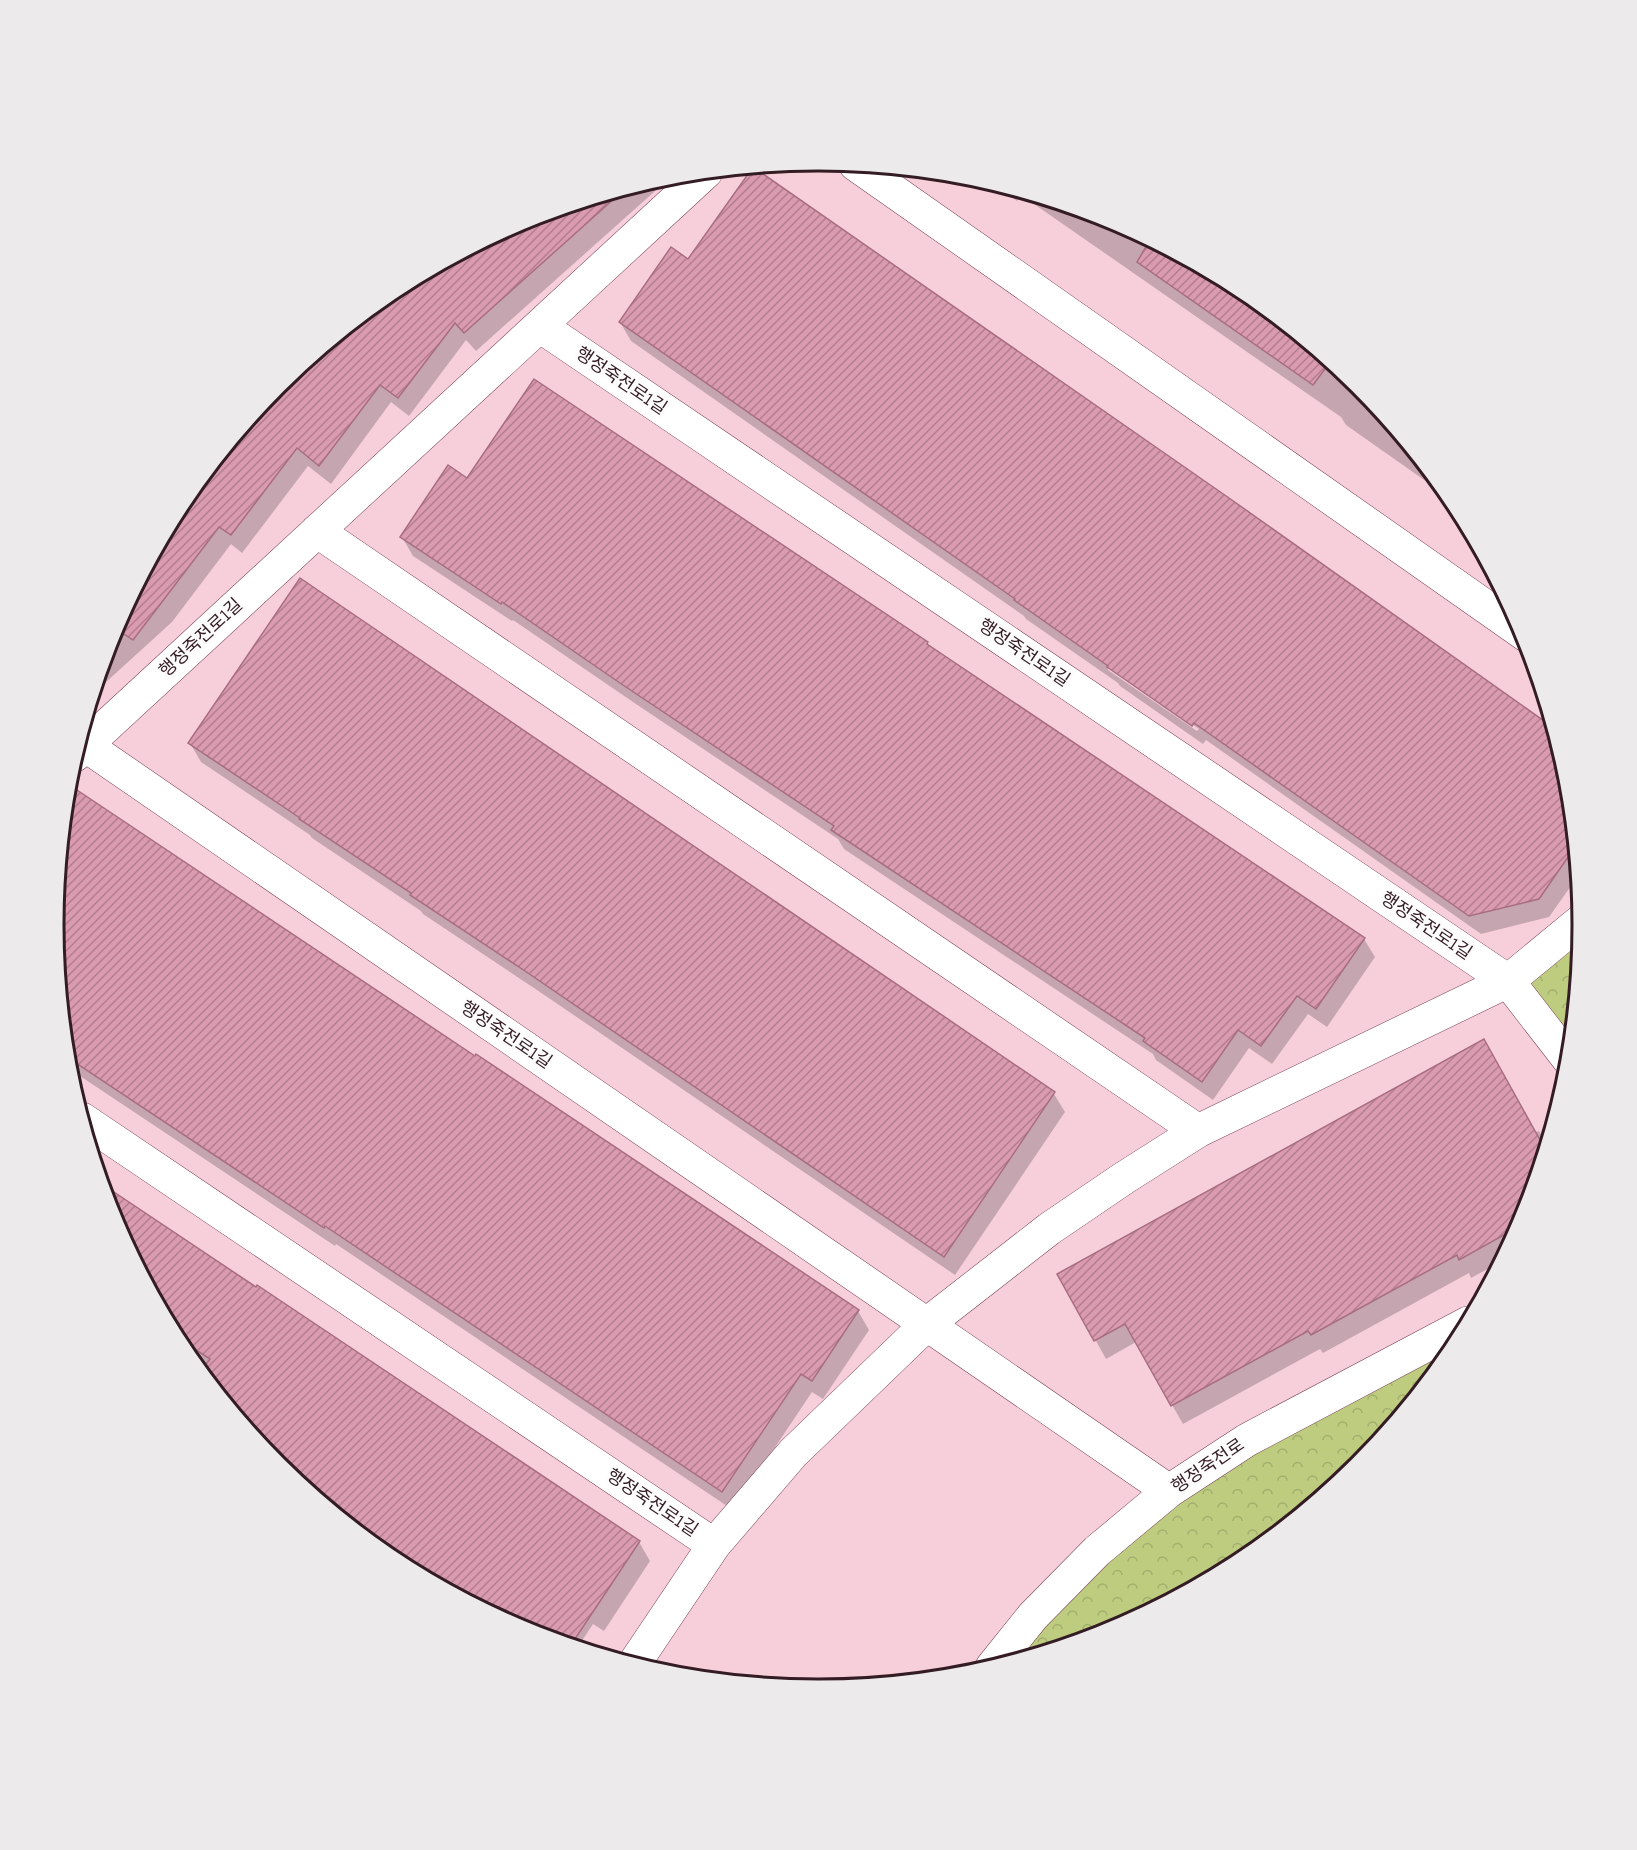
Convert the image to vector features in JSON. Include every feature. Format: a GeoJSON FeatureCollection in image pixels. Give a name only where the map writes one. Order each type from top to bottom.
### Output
{"type":"FeatureCollection","features":[{"type":"Feature","properties":{"kind":"street"},"geometry":{"type":"LineString","coordinates":[[868,173],[1509,623]]}},
{"type":"Feature","properties":{"kind":"street","name":"행정죽전로1길"},"geometry":{"type":"LineString","coordinates":[[87,744],[696,181]]}},
{"type":"Feature","properties":{"kind":"street","name":"행정죽전로1길"},"geometry":{"type":"LineString","coordinates":[[540,326],[1508,981]]}},
{"type":"Feature","properties":{"kind":"street"},"geometry":{"type":"LineString","coordinates":[[316,531],[1198,1131]]}},
{"type":"Feature","properties":{"kind":"street","name":"행정죽전로1길"},"geometry":{"type":"LineString","coordinates":[[85,753],[927,1324]]}},
{"type":"Feature","properties":{"kind":"street","name":"행정죽전로1길"},"geometry":{"type":"LineString","coordinates":[[639,1657],[714,1545],[793,1453],[927,1324],[1049,1229],[1198,1131],[1508,981],[1572,928]]}},
{"type":"Feature","properties":{"kind":"street"},"geometry":{"type":"LineString","coordinates":[[1508,981],[1562,1050]]}},
{"type":"Feature","properties":{"kind":"street","name":"행정죽전로1길"},"geometry":{"type":"LineString","coordinates":[[92,1126],[714,1545]]}},
{"type":"Feature","properties":{"kind":"street"},"geometry":{"type":"LineString","coordinates":[[927,1324],[1169,1491]]}},
{"type":"Feature","properties":{"kind":"street","name":"행정죽전로"},"geometry":{"type":"LineString","coordinates":[[1001,1656],[1033,1616],[1097,1551],[1169,1491],[1247,1440],[1453,1331]]}},
{"type":"Feature","properties":{"kind":"green space"},"geometry":{"type":"Polygon","coordinates":[[[1572,933],[1571,974],[1562,1050],[1508,981],[1572,933]]]}},
{"type":"Feature","properties":{"kind":"green space"},"geometry":{"type":"Polygon","coordinates":[[[1452,1333],[1417,1384],[1385,1422],[1316,1492],[1278,1523],[1195,1578],[1152,1601],[1107,1622],[1061,1639],[1002,1656],[1097,1551],[1452,1333]]]}},
{"type":"Feature","properties":{"kind":"building"},"geometry":{"type":"Polygon","coordinates":[[[762,174],[1229,498],[1544,721],[1558,778],[1569,856],[1539,899],[1469,916],[1194,723],[1192,726],[1107,667],[1015,599],[619,322],[671,247],[688,259],[748,175],[762,174]]]}},
{"type":"Feature","properties":{"kind":"building"},"geometry":{"type":"Polygon","coordinates":[[[612,200],[464,333],[455,323],[398,398],[380,385],[319,466],[297,448],[231,535],[219,527],[133,640],[123,633],[142,592],[192,506],[220,466],[252,428],[321,358],[359,327],[442,272],[530,228],[612,200]]]}},
{"type":"Feature","properties":{"kind":"building"},"geometry":{"type":"Polygon","coordinates":[[[1146,246],[1196,272],[1278,327],[1326,368],[1313,385],[1137,262],[1146,246]]]}},
{"type":"Feature","properties":{"kind":"building"},"geometry":{"type":"Polygon","coordinates":[[[534,379],[1365,938],[1316,1009],[1297,996],[1261,1046],[1238,1030],[1202,1082],[1143,1041],[1145,1038],[831,830],[834,826],[502,602],[501,604],[400,537],[448,465],[467,478],[534,379]]]}},
{"type":"Feature","properties":{"kind":"building"},"geometry":{"type":"Polygon","coordinates":[[[300,578],[1055,1092],[944,1257],[188,743],[300,578]]]}},
{"type":"Feature","properties":{"kind":"building"},"geometry":{"type":"Polygon","coordinates":[[[77,790],[859,1310],[812,1381],[801,1374],[722,1492],[325,1226],[324,1228],[78,1064],[66,974],[64,925],[66,876],[77,790]]]}},
{"type":"Feature","properties":{"kind":"building"},"geometry":{"type":"Polygon","coordinates":[[[1484,1039],[1540,1141],[1506,1234],[1459,1260],[1457,1255],[1311,1335],[1308,1331],[1171,1406],[1125,1324],[1094,1341],[1057,1274],[1484,1039]]]}},
{"type":"Feature","properties":{"kind":"building"},"geometry":{"type":"Polygon","coordinates":[[[114,1192],[640,1541],[575,1639],[530,1622],[441,1578],[359,1523],[321,1492],[285,1458],[220,1384],[206,1364],[210,1359],[196,1350],[166,1302],[142,1258],[114,1192]]]}}]}
